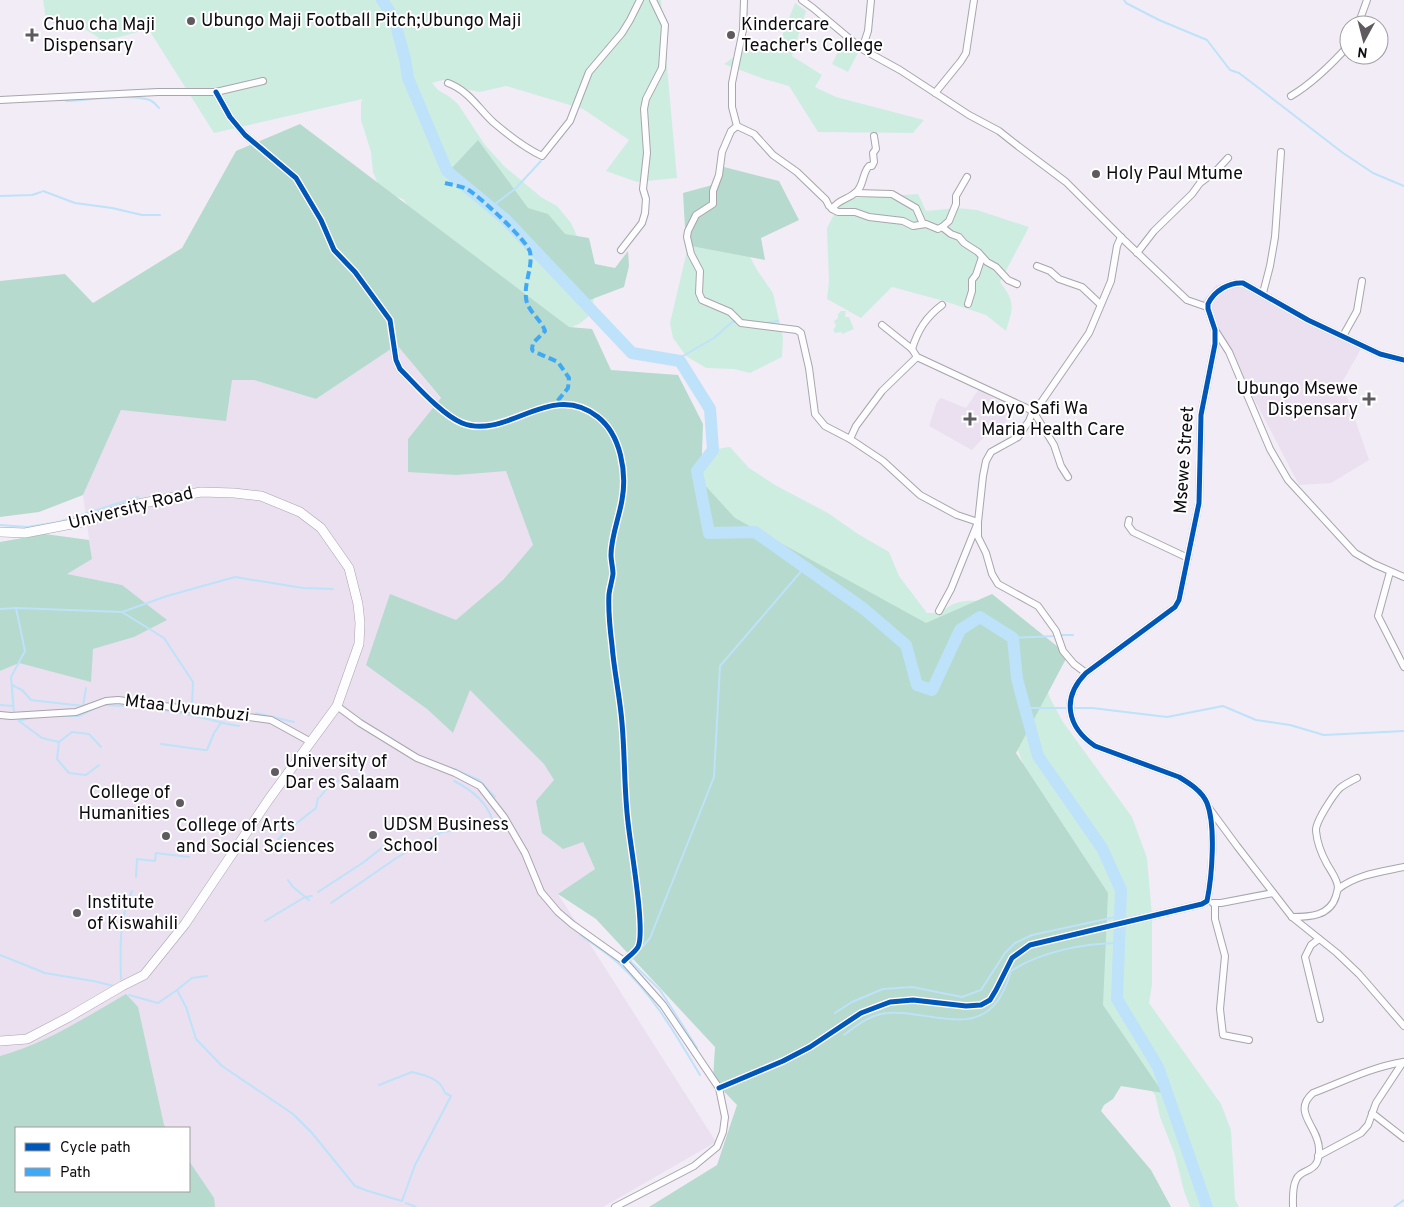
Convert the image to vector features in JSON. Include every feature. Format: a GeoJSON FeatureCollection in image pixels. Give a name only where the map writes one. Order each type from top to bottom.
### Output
{"type":"FeatureCollection","features":[{"type":"Feature","properties":{"kind":"street"},"geometry":{"type":"LineString","coordinates":[[448,83],[463,90],[492,121],[515,139],[542,156],[570,121],[589,72],[622,33],[640,0]]}},
{"type":"Feature","properties":{"kind":"street"},"geometry":{"type":"LineString","coordinates":[[621,250],[642,223],[645,213],[646,199],[643,189],[647,153],[644,109],[646,99],[662,68],[665,25],[653,0]]}},
{"type":"Feature","properties":{"kind":"street"},"geometry":{"type":"LineString","coordinates":[[737,126],[732,107],[732,83],[743,30],[744,0]]}},
{"type":"Feature","properties":{"kind":"street"},"geometry":{"type":"LineString","coordinates":[[802,0],[862,49],[969,115],[999,131],[1066,182],[1120,237],[1187,300],[1207,307],[1210,300],[1222,288],[1233,283],[1243,284],[1263,293],[1296,314],[1380,354],[1404,360]]}},
{"type":"Feature","properties":{"kind":"street"},"geometry":{"type":"LineString","coordinates":[[862,49],[868,32],[871,0]]}},
{"type":"Feature","properties":{"kind":"street"},"geometry":{"type":"LineString","coordinates":[[935,93],[966,53],[974,0]]}},
{"type":"Feature","properties":{"kind":"street"},"geometry":{"type":"LineString","coordinates":[[1362,15],[1367,0]]}},
{"type":"Feature","properties":{"kind":"street"},"geometry":{"type":"LineString","coordinates":[[1291,96],[1322,73],[1339,55]]}},
{"type":"Feature","properties":{"kind":"street"},"geometry":{"type":"LineString","coordinates":[[0,100],[169,92],[216,92],[262,81]]}},
{"type":"Feature","properties":{"kind":"street"},"geometry":{"type":"LineString","coordinates":[[216,92],[230,117],[244,135],[296,178],[321,220],[334,250],[355,272],[390,320],[396,360],[400,369],[452,418],[470,426],[482,426],[508,420],[555,404],[580,408],[598,417],[608,429],[618,447],[624,479],[611,554],[613,573],[609,594],[611,636],[622,723],[627,814],[639,910],[640,936],[638,947],[624,961]]}},
{"type":"Feature","properties":{"kind":"street"},"geometry":{"type":"LineString","coordinates":[[737,126],[754,134],[773,155],[797,172],[838,212],[853,211],[869,217],[903,221],[912,226],[923,224],[931,225],[938,229],[942,228],[959,237],[964,243],[978,252],[988,263],[998,268],[1008,280],[1017,284]]}},
{"type":"Feature","properties":{"kind":"street"},"geometry":{"type":"LineString","coordinates":[[737,126],[731,131],[722,152],[719,175],[713,191],[713,204],[696,215],[688,231],[691,254],[700,271],[699,293],[702,300],[730,312],[741,323],[797,330],[801,333],[809,368],[815,414],[825,426],[850,439],[883,461],[920,495],[957,515],[978,522]]}},
{"type":"Feature","properties":{"kind":"street"},"geometry":{"type":"LineString","coordinates":[[856,193],[864,179],[866,170],[873,164],[873,153],[876,148],[874,136]]}},
{"type":"Feature","properties":{"kind":"street"},"geometry":{"type":"LineString","coordinates":[[1263,293],[1275,237],[1281,152]]}},
{"type":"Feature","properties":{"kind":"street"},"geometry":{"type":"LineString","coordinates":[[1137,253],[1154,230],[1192,194],[1200,183],[1216,171],[1228,158]]}},
{"type":"Feature","properties":{"kind":"street"},"geometry":{"type":"LineString","coordinates":[[942,228],[949,221],[956,204],[956,196],[967,178]]}},
{"type":"Feature","properties":{"kind":"street"},"geometry":{"type":"LineString","coordinates":[[832,208],[840,200],[856,193],[892,194],[916,208],[923,224]]}},
{"type":"Feature","properties":{"kind":"street"},"geometry":{"type":"LineString","coordinates":[[1086,673],[1074,664],[1063,651],[1056,631],[1038,606],[998,584],[992,574],[986,553],[978,537],[978,522],[986,461],[991,452],[1018,438],[1033,412],[1089,333],[1111,281],[1120,237]]}},
{"type":"Feature","properties":{"kind":"street"},"geometry":{"type":"LineString","coordinates":[[968,304],[973,290],[972,280],[976,275],[982,257]]}},
{"type":"Feature","properties":{"kind":"street"},"geometry":{"type":"LineString","coordinates":[[1037,266],[1051,271],[1059,279],[1082,287],[1100,304]]}},
{"type":"Feature","properties":{"kind":"street"},"geometry":{"type":"LineString","coordinates":[[1343,336],[1357,311],[1362,281]]}},
{"type":"Feature","properties":{"kind":"street"},"geometry":{"type":"LineString","coordinates":[[912,349],[919,329],[927,318],[942,305]]}},
{"type":"Feature","properties":{"kind":"street","name":"Msewe Street"},"geometry":{"type":"LineString","coordinates":[[1207,307],[1215,330],[1214,344],[1201,415],[1199,503],[1181,592],[1175,606],[1086,673],[1079,680],[1070,702],[1071,717],[1079,734],[1095,746],[1179,777],[1196,790],[1207,804]]}},
{"type":"Feature","properties":{"kind":"street"},"geometry":{"type":"LineString","coordinates":[[882,325],[912,349],[917,358],[1033,412],[1054,444],[1061,466],[1068,477]]}},
{"type":"Feature","properties":{"kind":"street"},"geometry":{"type":"LineString","coordinates":[[1215,330],[1229,352],[1270,448],[1288,480],[1355,553],[1390,572],[1404,577]]}},
{"type":"Feature","properties":{"kind":"street"},"geometry":{"type":"LineString","coordinates":[[850,439],[856,426],[882,391],[917,358]]}},
{"type":"Feature","properties":{"kind":"street","name":"University Road"},"geometry":{"type":"LineString","coordinates":[[0,532],[25,533],[82,522],[138,504],[201,492],[261,496],[300,512],[321,528],[336,547],[348,568],[358,604],[359,644],[337,706],[269,799],[185,924],[144,975],[27,1039],[0,1041]]}},
{"type":"Feature","properties":{"kind":"street"},"geometry":{"type":"LineString","coordinates":[[1129,520],[1128,525],[1133,532],[1188,558]]}},
{"type":"Feature","properties":{"kind":"street"},"geometry":{"type":"LineString","coordinates":[[939,611],[951,589],[978,522]]}},
{"type":"Feature","properties":{"kind":"street"},"geometry":{"type":"LineString","coordinates":[[1390,572],[1378,616],[1404,667]]}},
{"type":"Feature","properties":{"kind":"street","name":"Mtaa Uvumbuzi"},"geometry":{"type":"LineString","coordinates":[[0,715],[76,712],[106,701],[118,700],[271,720],[310,742]]}},
{"type":"Feature","properties":{"kind":"street"},"geometry":{"type":"LineString","coordinates":[[337,706],[360,723],[417,758],[455,773],[480,786],[504,817],[521,846],[541,892],[558,912],[572,924],[624,961],[663,1004],[719,1088],[725,1117],[723,1132],[717,1147],[694,1166],[615,1207]]}},
{"type":"Feature","properties":{"kind":"street"},"geometry":{"type":"LineString","coordinates":[[1292,917],[1320,915],[1328,910],[1335,900],[1338,889],[1335,878],[1322,854],[1316,826],[1319,816],[1339,790],[1357,778]]}},
{"type":"Feature","properties":{"kind":"street"},"geometry":{"type":"LineString","coordinates":[[1207,804],[1221,826],[1292,917],[1332,948],[1359,974],[1404,1026]]}},
{"type":"Feature","properties":{"kind":"street"},"geometry":{"type":"LineString","coordinates":[[1207,804],[1211,834],[1210,881],[1207,901]]}},
{"type":"Feature","properties":{"kind":"street"},"geometry":{"type":"LineString","coordinates":[[1338,889],[1362,876],[1404,867]]}},
{"type":"Feature","properties":{"kind":"street"},"geometry":{"type":"LineString","coordinates":[[1207,901],[1214,904],[1273,893]]}},
{"type":"Feature","properties":{"kind":"street"},"geometry":{"type":"LineString","coordinates":[[719,1088],[783,1061],[810,1047],[861,1013],[890,1002],[913,1000],[966,1006],[981,1005],[990,1000],[1012,958],[1030,944],[1202,904],[1207,901]]}},
{"type":"Feature","properties":{"kind":"street"},"geometry":{"type":"LineString","coordinates":[[1214,904],[1214,919],[1225,956],[1220,1009],[1223,1036],[1249,1040]]}},
{"type":"Feature","properties":{"kind":"street"},"geometry":{"type":"LineString","coordinates":[[1319,939],[1311,945],[1304,957],[1320,1019]]}},
{"type":"Feature","properties":{"kind":"street"},"geometry":{"type":"LineString","coordinates":[[1318,1156],[1361,1133],[1368,1125],[1376,1103],[1393,1074],[1403,1062]]}},
{"type":"Feature","properties":{"kind":"street"},"geometry":{"type":"LineString","coordinates":[[1293,1207],[1296,1180],[1318,1161],[1319,1141],[1304,1112],[1304,1106],[1309,1097],[1313,1093],[1344,1081],[1403,1062]]}},
{"type":"Feature","properties":{"kind":"street"},"geometry":{"type":"LineString","coordinates":[[1372,1113],[1404,1138]]}},
{"type":"Feature","properties":{"kind":"shaded area"},"geometry":{"type":"Polygon","coordinates":[[[1233,282],[1361,349],[1342,382],[1369,460],[1331,483],[1299,485],[1236,364],[1200,304],[1217,285],[1233,282]]]}},
{"type":"Feature","properties":{"kind":"shaded area","name":"University of Dar es Salaam"},"geometry":{"type":"Polygon","coordinates":[[[397,345],[441,399],[408,439],[457,475],[506,470],[533,545],[503,580],[456,620],[427,709],[453,733],[470,689],[545,764],[595,869],[558,894],[716,1142],[603,1207],[0,1207],[0,671],[19,663],[49,671],[92,649],[134,637],[122,585],[66,574],[92,559],[83,495],[121,410],[142,411],[232,380],[254,380],[316,399],[397,345]]]}},
{"type":"Feature","properties":{"kind":"shaded area","name":"Moyo Safi Wa Maria Health Care"},"geometry":{"type":"Polygon","coordinates":[[[979,389],[1015,412],[1001,427],[982,439],[972,450],[929,426],[937,402],[941,398],[966,408],[979,389]]]}},
{"type":"Feature","properties":{"kind":"green space"},"geometry":{"type":"Polygon","coordinates":[[[43,0],[661,0],[677,178],[637,182],[606,171],[629,140],[583,109],[506,86],[480,92],[464,89],[443,80],[432,83],[438,90],[458,104],[485,145],[504,166],[541,197],[557,206],[571,223],[583,249],[595,296],[588,317],[579,324],[560,332],[411,211],[403,199],[381,191],[373,172],[371,152],[361,120],[361,102],[363,99],[214,133],[149,30],[101,40],[80,27],[50,22],[46,19],[43,0]]]}},
{"type":"Feature","properties":{"kind":"green space"},"geometry":{"type":"Polygon","coordinates":[[[795,3],[806,11],[792,56],[822,75],[815,87],[836,97],[924,120],[913,133],[818,132],[789,86],[724,64],[753,44],[778,46],[795,3]]]}},
{"type":"Feature","properties":{"kind":"green space"},"geometry":{"type":"Polygon","coordinates":[[[842,43],[859,51],[848,72],[832,64],[842,43]]]}},
{"type":"Feature","properties":{"kind":"green space"},"geometry":{"type":"Polygon","coordinates":[[[300,124],[569,327],[592,329],[611,370],[678,375],[703,424],[701,481],[735,518],[926,623],[992,594],[1068,655],[1016,753],[1108,893],[1103,1005],[1163,1093],[1121,1086],[1113,1099],[1104,1105],[1101,1111],[1151,1170],[1171,1207],[649,1207],[717,1165],[737,1105],[713,1080],[715,1047],[596,919],[558,894],[595,869],[583,842],[563,849],[542,833],[536,801],[554,780],[544,764],[470,690],[453,733],[427,709],[366,665],[390,594],[456,620],[503,580],[533,545],[506,471],[457,475],[408,472],[408,439],[441,398],[397,345],[316,399],[254,380],[232,380],[226,421],[121,410],[83,495],[39,512],[0,517],[0,281],[65,274],[93,303],[182,248],[236,151],[300,124]]]}},
{"type":"Feature","properties":{"kind":"green space"},"geometry":{"type":"Polygon","coordinates":[[[478,140],[528,208],[548,214],[565,234],[589,238],[595,264],[615,268],[628,251],[629,266],[624,287],[587,301],[451,169],[478,140]]]}},
{"type":"Feature","properties":{"kind":"green space"},"geometry":{"type":"Polygon","coordinates":[[[724,167],[779,181],[799,220],[761,238],[765,260],[686,245],[683,193],[716,184],[724,167]]]}},
{"type":"Feature","properties":{"kind":"green space"},"geometry":{"type":"Polygon","coordinates":[[[918,194],[926,211],[957,208],[977,210],[1029,227],[1000,282],[1009,295],[1012,305],[1006,331],[986,315],[892,287],[861,318],[827,299],[829,281],[827,228],[842,199],[918,194]]]}},
{"type":"Feature","properties":{"kind":"green space"},"geometry":{"type":"Polygon","coordinates":[[[725,210],[757,270],[773,293],[783,337],[782,357],[750,373],[734,369],[706,368],[686,356],[673,338],[670,323],[689,236],[725,210]]]}},
{"type":"Feature","properties":{"kind":"green space"},"geometry":{"type":"Polygon","coordinates":[[[841,311],[846,311],[845,317],[849,317],[854,329],[842,334],[841,332],[835,333],[833,330],[836,326],[834,321],[838,318],[838,314],[841,311]]]}},
{"type":"Feature","properties":{"kind":"green space"},"geometry":{"type":"Polygon","coordinates":[[[730,447],[749,468],[775,485],[828,513],[858,534],[889,552],[899,576],[927,613],[940,613],[959,602],[982,601],[1043,678],[1050,698],[1063,722],[1132,817],[1147,858],[1152,916],[1152,985],[1149,1003],[1221,1104],[1231,1130],[1235,1199],[1239,1207],[1190,1207],[1175,1155],[1160,1117],[1155,1095],[1135,1068],[1116,1047],[1034,794],[1013,737],[938,692],[687,480],[699,462],[708,453],[730,447]]]}},
{"type":"Feature","properties":{"kind":"green space"},"geometry":{"type":"Polygon","coordinates":[[[45,534],[89,540],[92,559],[67,574],[122,585],[167,620],[134,637],[93,649],[91,682],[19,663],[0,671],[0,542],[45,534]]]}},
{"type":"Feature","properties":{"kind":"green space"},"geometry":{"type":"Polygon","coordinates":[[[126,994],[138,1007],[165,1127],[15,1127],[15,1192],[190,1192],[190,1162],[214,1198],[215,1207],[0,1207],[0,1056],[49,1037],[126,994]]]}},
{"type":"Feature","properties":{"kind":"waterway"},"geometry":{"type":"LineString","coordinates":[[382,0],[394,18],[408,78],[447,171],[505,219],[632,353],[680,361],[710,409],[713,450],[697,471],[709,533],[755,532],[864,609],[906,645],[917,685],[932,690],[960,630],[980,617],[1013,638],[1017,679],[1038,756],[1102,848],[1121,890],[1117,999],[1158,1067],[1207,1207]]}},
{"type":"Feature","properties":{"kind":"waterway"},"geometry":{"type":"LineString","coordinates":[[1124,0],[1126,3],[1159,20],[1207,40],[1230,70],[1239,73],[1343,153],[1373,173],[1404,186]]}},
{"type":"Feature","properties":{"kind":"waterway"},"geometry":{"type":"LineString","coordinates":[[62,99],[67,101],[131,97],[151,101],[159,108]]}},
{"type":"Feature","properties":{"kind":"waterway"},"geometry":{"type":"LineString","coordinates":[[491,207],[515,189],[541,161]]}},
{"type":"Feature","properties":{"kind":"waterway"},"geometry":{"type":"LineString","coordinates":[[43,191],[75,203],[112,208],[142,215],[160,215]]}},
{"type":"Feature","properties":{"kind":"waterway"},"geometry":{"type":"LineString","coordinates":[[0,196],[32,195],[41,192]]}},
{"type":"Feature","properties":{"kind":"waterway"},"geometry":{"type":"LineString","coordinates":[[766,323],[778,321]]}},
{"type":"Feature","properties":{"kind":"waterway"},"geometry":{"type":"LineString","coordinates":[[676,360],[714,338],[732,322],[736,322]]}},
{"type":"Feature","properties":{"kind":"waterway"},"geometry":{"type":"LineString","coordinates":[[0,525],[27,527],[59,522],[138,497]]}},
{"type":"Feature","properties":{"kind":"waterway"},"geometry":{"type":"LineString","coordinates":[[697,1048],[660,990],[630,961],[650,938],[714,777],[720,666],[804,568]]}},
{"type":"Feature","properties":{"kind":"waterway"},"geometry":{"type":"LineString","coordinates":[[122,612],[167,596],[235,577],[303,588],[333,589]]}},
{"type":"Feature","properties":{"kind":"waterway"},"geometry":{"type":"LineString","coordinates":[[14,713],[11,677],[25,651],[16,608]]}},
{"type":"Feature","properties":{"kind":"waterway"},"geometry":{"type":"LineString","coordinates":[[0,609],[122,612],[164,638],[193,682],[192,704]]}},
{"type":"Feature","properties":{"kind":"waterway"},"geometry":{"type":"LineString","coordinates":[[1061,635],[1073,635]]}},
{"type":"Feature","properties":{"kind":"waterway"},"geometry":{"type":"LineString","coordinates":[[1013,638],[1056,636]]}},
{"type":"Feature","properties":{"kind":"waterway"},"geometry":{"type":"LineString","coordinates":[[12,685],[22,690],[31,700],[83,706],[86,688]]}},
{"type":"Feature","properties":{"kind":"waterway"},"geometry":{"type":"LineString","coordinates":[[0,705],[13,706]]}},
{"type":"Feature","properties":{"kind":"waterway"},"geometry":{"type":"LineString","coordinates":[[104,705],[169,711],[239,726]]}},
{"type":"Feature","properties":{"kind":"waterway"},"geometry":{"type":"LineString","coordinates":[[1073,708],[1092,708],[1167,717],[1223,706],[1256,720],[1290,725],[1324,735],[1404,731]]}},
{"type":"Feature","properties":{"kind":"waterway"},"geometry":{"type":"LineString","coordinates":[[1024,708],[1068,708]]}},
{"type":"Feature","properties":{"kind":"waterway"},"geometry":{"type":"LineString","coordinates":[[54,716],[79,716],[93,709]]}},
{"type":"Feature","properties":{"kind":"waterway"},"geometry":{"type":"LineString","coordinates":[[256,713],[294,722]]}},
{"type":"Feature","properties":{"kind":"waterway"},"geometry":{"type":"LineString","coordinates":[[19,721],[34,717]]}},
{"type":"Feature","properties":{"kind":"waterway"},"geometry":{"type":"LineString","coordinates":[[19,721],[42,738],[59,742]]}},
{"type":"Feature","properties":{"kind":"waterway"},"geometry":{"type":"LineString","coordinates":[[161,744],[207,750],[214,733],[221,723]]}},
{"type":"Feature","properties":{"kind":"waterway"},"geometry":{"type":"LineString","coordinates":[[99,765],[86,775],[69,773],[57,759],[59,742],[72,732],[89,734],[101,747]]}},
{"type":"Feature","properties":{"kind":"waterway"},"geometry":{"type":"LineString","coordinates":[[454,769],[479,780],[495,797]]}},
{"type":"Feature","properties":{"kind":"waterway"},"geometry":{"type":"LineString","coordinates":[[320,797],[332,782],[341,780],[346,776],[344,773]]}},
{"type":"Feature","properties":{"kind":"waterway"},"geometry":{"type":"LineString","coordinates":[[454,781],[477,796],[486,807],[492,819]]}},
{"type":"Feature","properties":{"kind":"waterway"},"geometry":{"type":"LineString","coordinates":[[279,852],[278,840],[316,808],[318,798]]}},
{"type":"Feature","properties":{"kind":"waterway"},"geometry":{"type":"LineString","coordinates":[[331,903],[398,857],[442,832],[451,831]]}},
{"type":"Feature","properties":{"kind":"waterway"},"geometry":{"type":"LineString","coordinates":[[318,892],[364,862],[393,839]]}},
{"type":"Feature","properties":{"kind":"waterway"},"geometry":{"type":"LineString","coordinates":[[136,877],[137,859],[155,861],[156,853],[189,857]]}},
{"type":"Feature","properties":{"kind":"waterway"},"geometry":{"type":"LineString","coordinates":[[288,880],[293,887],[309,900]]}},
{"type":"Feature","properties":{"kind":"waterway"},"geometry":{"type":"LineString","coordinates":[[121,979],[123,923],[132,891]]}},
{"type":"Feature","properties":{"kind":"waterway"},"geometry":{"type":"LineString","coordinates":[[265,921],[305,897],[312,896]]}},
{"type":"Feature","properties":{"kind":"waterway"},"geometry":{"type":"LineString","coordinates":[[835,1013],[852,1002],[883,989],[912,987],[962,997],[981,990],[1005,953],[1015,943],[1032,935],[1120,916]]}},
{"type":"Feature","properties":{"kind":"waterway"},"geometry":{"type":"LineString","coordinates":[[580,935],[614,959],[631,975],[663,1016],[700,1075]]}},
{"type":"Feature","properties":{"kind":"waterway"},"geometry":{"type":"LineString","coordinates":[[844,1035],[864,1021],[876,1015],[888,1013],[962,1020],[976,1017],[988,1011],[999,999],[1011,971],[1023,964],[1063,950],[1106,943],[1119,943]]}},
{"type":"Feature","properties":{"kind":"waterway"},"geometry":{"type":"LineString","coordinates":[[0,955],[45,973],[114,986]]}},
{"type":"Feature","properties":{"kind":"waterway"},"geometry":{"type":"LineString","coordinates":[[129,995],[158,1003],[192,978],[207,976]]}},
{"type":"Feature","properties":{"kind":"waterway"},"geometry":{"type":"LineString","coordinates":[[177,990],[186,1007],[196,1039],[222,1066],[293,1114],[312,1133],[355,1186],[402,1201],[415,1165],[451,1096],[445,1093],[436,1081],[427,1076],[412,1072],[379,1085]]}},
{"type":"Feature","properties":{"kind":"waterway"},"geometry":{"type":"LineString","coordinates":[[1394,1207],[1404,1200]]}},
{"type":"Feature","properties":{"kind":"waterway"},"geometry":{"type":"LineString","coordinates":[[406,1203],[416,1207]]}},
{"type":"Feature","properties":{"kind":"marked path"},"geometry":{"type":"LineString","coordinates":[[445,183],[465,188],[473,193],[521,238],[530,252],[531,258],[526,298],[529,307],[545,331],[533,343],[532,349],[558,362],[569,378],[568,388],[555,404]]}},
{"type":"Feature","properties":{"kind":"cycle path"},"geometry":{"type":"LineString","coordinates":[[216,92],[230,117],[245,135],[296,178],[321,220],[334,250],[355,272],[390,320],[396,360],[400,369],[438,407],[462,423],[479,426],[496,424],[546,407],[563,404],[581,407],[598,417],[606,425],[617,444],[624,478],[621,507],[611,548],[613,574],[609,594],[609,613],[621,713],[629,833],[640,924],[638,947],[624,961]]}},
{"type":"Feature","properties":{"kind":"cycle path"},"geometry":{"type":"LineString","coordinates":[[719,1088],[783,1061],[810,1047],[861,1013],[890,1002],[913,1000],[966,1006],[981,1005],[990,1000],[1012,958],[1030,945],[1202,904],[1207,901],[1212,866],[1212,825],[1205,799],[1195,788],[1179,777],[1095,746],[1078,730],[1073,721],[1070,702],[1073,692],[1086,673],[1175,607],[1179,600],[1199,503],[1201,415],[1215,344],[1215,330],[1208,304],[1222,288],[1232,284],[1243,283],[1308,320],[1380,354],[1404,360]]}},
{"type":"Feature","properties":{"kind":"place","name":"Ubungo Maji Football Pitch;Ubungo Maji"},"geometry":{"type":"Point","coordinates":[191,21]}},
{"type":"Feature","properties":{"kind":"place","name":"Chuo cha Maji Dispensary"},"geometry":{"type":"Point","coordinates":[32,35]}},
{"type":"Feature","properties":{"kind":"place","name":"Kindercare Teacher's College"},"geometry":{"type":"Point","coordinates":[731,35]}},
{"type":"Feature","properties":{"kind":"place","name":"Holy Paul Mtume"},"geometry":{"type":"Point","coordinates":[1096,174]}},
{"type":"Feature","properties":{"kind":"place","name":"Ubungo Msewe Dispensary"},"geometry":{"type":"Point","coordinates":[1369,399]}},
{"type":"Feature","properties":{"kind":"place","name":"Moyo Safi Wa Maria Health Care"},"geometry":{"type":"Point","coordinates":[970,419]}},
{"type":"Feature","properties":{"kind":"place","name":"University of Dar es Salaam"},"geometry":{"type":"Point","coordinates":[275,772]}},
{"type":"Feature","properties":{"kind":"place","name":"College of Humanities"},"geometry":{"type":"Point","coordinates":[180,803]}},
{"type":"Feature","properties":{"kind":"place","name":"UDSM Business School"},"geometry":{"type":"Point","coordinates":[373,835]}},
{"type":"Feature","properties":{"kind":"place","name":"College of Arts and Social Sciences"},"geometry":{"type":"Point","coordinates":[166,836]}},
{"type":"Feature","properties":{"kind":"place","name":"Institute of Kiswahili"},"geometry":{"type":"Point","coordinates":[77,913]}}]}
